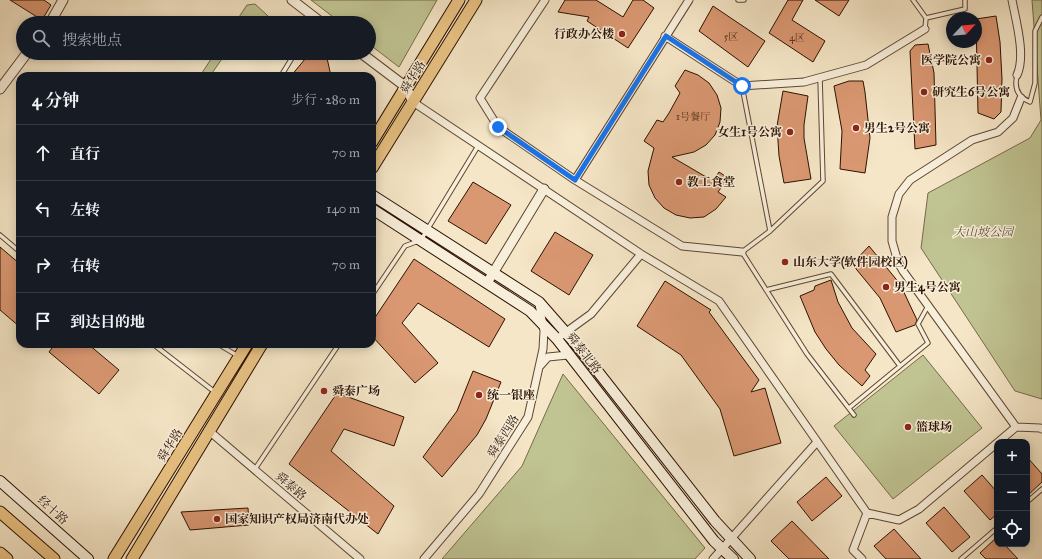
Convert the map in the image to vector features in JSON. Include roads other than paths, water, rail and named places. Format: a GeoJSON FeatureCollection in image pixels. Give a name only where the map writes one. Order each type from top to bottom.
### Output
{"type":"FeatureCollection","features":[{"type":"Feature","properties":{"kind":"main road","name":"舜华路"},"geometry":{"type":"LineString","coordinates":[[376,136],[458,0]]}},
{"type":"Feature","properties":{"kind":"main road","name":"舜华路"},"geometry":{"type":"LineString","coordinates":[[376,162],[476,0]]}},
{"type":"Feature","properties":{"kind":"main road"},"geometry":{"type":"LineString","coordinates":[[376,198],[539,302],[566,332],[715,521],[727,544],[750,559]]}},
{"type":"Feature","properties":{"kind":"main road","name":"舜泰北路"},"geometry":{"type":"LineString","coordinates":[[376,212],[530,311],[557,339],[570,357],[727,544],[733,559]]}},
{"type":"Feature","properties":{"kind":"main road","name":"舜华路"},"geometry":{"type":"LineString","coordinates":[[114,559],[245,348]]}},
{"type":"Feature","properties":{"kind":"main road","name":"舜华路"},"geometry":{"type":"LineString","coordinates":[[132,559],[208,430],[259,348]]}},
{"type":"Feature","properties":{"kind":"main road","name":"经十路"},"geometry":{"type":"LineString","coordinates":[[0,481],[88,559]]}},
{"type":"Feature","properties":{"kind":"main road"},"geometry":{"type":"LineString","coordinates":[[0,512],[54,559]]}},
{"type":"Feature","properties":{"kind":"main road"},"geometry":{"type":"LineString","coordinates":[[0,553],[7,559]]}},
{"type":"Feature","properties":{"kind":"street"},"geometry":{"type":"LineString","coordinates":[[54,16],[63,0]]}},
{"type":"Feature","properties":{"kind":"street"},"geometry":{"type":"LineString","coordinates":[[292,0],[311,16]]}},
{"type":"Feature","properties":{"kind":"street"},"geometry":{"type":"LineString","coordinates":[[545,0],[480,98],[498,127],[575,180],[682,246],[742,252]]}},
{"type":"Feature","properties":{"kind":"street"},"geometry":{"type":"LineString","coordinates":[[575,180],[689,0]]}},
{"type":"Feature","properties":{"kind":"street"},"geometry":{"type":"LineString","coordinates":[[1012,0],[1018,27],[1021,66],[1017,75]]}},
{"type":"Feature","properties":{"kind":"street"},"geometry":{"type":"LineString","coordinates":[[666,36],[742,86],[804,82],[866,65],[925,29]]}},
{"type":"Feature","properties":{"kind":"street"},"geometry":{"type":"LineString","coordinates":[[0,89],[22,60]]}},
{"type":"Feature","properties":{"kind":"street"},"geometry":{"type":"LineString","coordinates":[[371,60],[406,87],[413,102],[641,254],[718,301],[867,513],[899,520],[919,509],[1016,426],[1040,428],[1042,430]]}},
{"type":"Feature","properties":{"kind":"street"},"geometry":{"type":"LineString","coordinates":[[1016,426],[900,267],[892,241],[892,217],[899,194],[910,180],[972,140],[998,132],[1013,118],[1021,98]]}},
{"type":"Feature","properties":{"kind":"street"},"geometry":{"type":"LineString","coordinates":[[487,283],[544,189]]}},
{"type":"Feature","properties":{"kind":"street"},"geometry":{"type":"LineString","coordinates":[[557,339],[592,314],[641,254]]}},
{"type":"Feature","properties":{"kind":"street","name":"舜泰西路"},"geometry":{"type":"LineString","coordinates":[[424,559],[479,494],[528,417],[540,366],[544,331],[539,302]]}},
{"type":"Feature","properties":{"kind":"street"},"geometry":{"type":"LineString","coordinates":[[540,366],[548,357],[568,355],[570,357]]}},
{"type":"Feature","properties":{"kind":"street","name":"舜泰路"},"geometry":{"type":"LineString","coordinates":[[208,430],[360,559]]}},
{"type":"Feature","properties":{"kind":"street"},"geometry":{"type":"LineString","coordinates":[[713,559],[817,442]]}},
{"type":"Feature","properties":{"kind":"street"},"geometry":{"type":"LineString","coordinates":[[862,559],[853,550],[867,513]]}},
{"type":"Feature","properties":{"kind":"lane"},"geometry":{"type":"LineString","coordinates":[[738,0],[744,0]]}},
{"type":"Feature","properties":{"kind":"lane"},"geometry":{"type":"LineString","coordinates":[[913,0],[926,18],[925,29]]}},
{"type":"Feature","properties":{"kind":"lane"},"geometry":{"type":"LineString","coordinates":[[926,18],[965,9],[965,0]]}},
{"type":"Feature","properties":{"kind":"lane"},"geometry":{"type":"LineString","coordinates":[[1017,75],[1015,84],[1021,98],[1030,102],[1035,91],[1035,36],[1038,23],[1042,17]]}},
{"type":"Feature","properties":{"kind":"lane"},"geometry":{"type":"LineString","coordinates":[[283,72],[291,60]]}},
{"type":"Feature","properties":{"kind":"lane"},"geometry":{"type":"LineString","coordinates":[[820,77],[823,182],[770,231],[742,252],[807,354],[854,415]]}},
{"type":"Feature","properties":{"kind":"lane"},"geometry":{"type":"LineString","coordinates":[[742,86],[770,231]]}},
{"type":"Feature","properties":{"kind":"lane"},"geometry":{"type":"LineString","coordinates":[[376,289],[405,246],[421,240],[479,145]]}},
{"type":"Feature","properties":{"kind":"lane"},"geometry":{"type":"LineString","coordinates":[[0,235],[16,249]]}},
{"type":"Feature","properties":{"kind":"lane"},"geometry":{"type":"LineString","coordinates":[[766,290],[831,274],[900,366]]}},
{"type":"Feature","properties":{"kind":"lane"},"geometry":{"type":"LineString","coordinates":[[849,408],[928,343],[918,324],[928,306]]}},
{"type":"Feature","properties":{"kind":"lane"},"geometry":{"type":"LineString","coordinates":[[158,348],[216,394]]}},
{"type":"Feature","properties":{"kind":"lane"},"geometry":{"type":"LineString","coordinates":[[225,348],[240,356]]}},
{"type":"Feature","properties":{"kind":"lane"},"geometry":{"type":"LineString","coordinates":[[254,470],[336,348]]}},
{"type":"Feature","properties":{"kind":"lane"},"geometry":{"type":"LineString","coordinates":[[1030,499],[1042,489]]}},
{"type":"Feature","properties":{"kind":"lane"},"geometry":{"type":"LineString","coordinates":[[961,559],[994,531]]}},
{"type":"Feature","properties":{"kind":"place","name":"行政办公楼"},"geometry":{"type":"Point","coordinates":[622,34]}},
{"type":"Feature","properties":{"kind":"place","name":"医学院公寓"},"geometry":{"type":"Point","coordinates":[989,60]}},
{"type":"Feature","properties":{"kind":"place","name":"研究生6号公寓"},"geometry":{"type":"Point","coordinates":[924,92]}},
{"type":"Feature","properties":{"kind":"place","name":"男生2号公寓"},"geometry":{"type":"Point","coordinates":[856,128]}},
{"type":"Feature","properties":{"kind":"place","name":"女生1号公寓"},"geometry":{"type":"Point","coordinates":[790,132]}},
{"type":"Feature","properties":{"kind":"place","name":"教工食堂"},"geometry":{"type":"Point","coordinates":[679,182]}},
{"type":"Feature","properties":{"kind":"place","name":"山东大学(软件园校区)"},"geometry":{"type":"Point","coordinates":[785,262]}},
{"type":"Feature","properties":{"kind":"place","name":"男生4号公寓"},"geometry":{"type":"Point","coordinates":[886,287]}},
{"type":"Feature","properties":{"kind":"place","name":"舜泰广场"},"geometry":{"type":"Point","coordinates":[324,391]}},
{"type":"Feature","properties":{"kind":"place","name":"统一银座"},"geometry":{"type":"Point","coordinates":[479,395]}},
{"type":"Feature","properties":{"kind":"place","name":"篮球场"},"geometry":{"type":"Point","coordinates":[908,427]}},
{"type":"Feature","properties":{"kind":"place","name":"国家知识产权局济南代办处"},"geometry":{"type":"Point","coordinates":[217,519]}},
{"type":"Feature","properties":{"kind":"park label","name":"大山坡公园"},"geometry":{"type":"Point","coordinates":[983,232]}}]}
